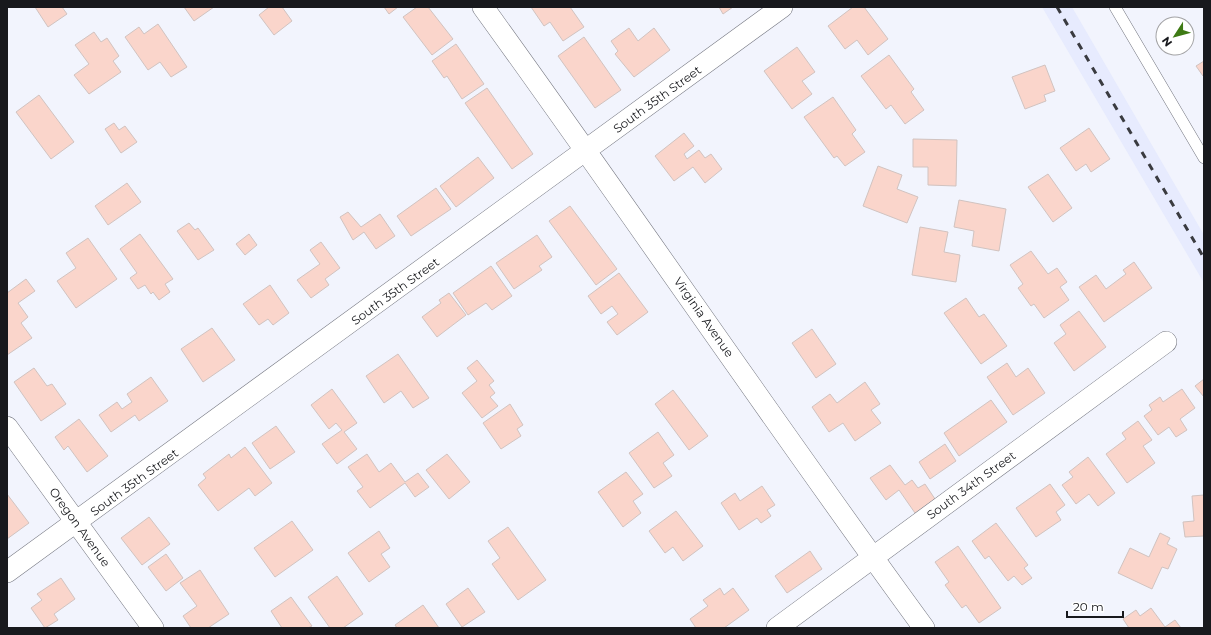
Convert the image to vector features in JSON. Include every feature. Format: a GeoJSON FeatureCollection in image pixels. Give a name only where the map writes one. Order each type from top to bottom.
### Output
{"type":"FeatureCollection","features":[{"type":"Feature","properties":{"kind":"street","name":"Virginia Avenue"},"geometry":{"type":"LineString","coordinates":[[483,7],[587,150],[872,557],[924,628]]}},
{"type":"Feature","properties":{"kind":"street","name":"South 35th Street"},"geometry":{"type":"LineString","coordinates":[[7,572],[77,523],[782,7]]}},
{"type":"Feature","properties":{"kind":"street","name":"South 34th Street"},"geometry":{"type":"LineString","coordinates":[[777,628],[1166,342]]}},
{"type":"Feature","properties":{"kind":"street","name":"Oregon Avenue"},"geometry":{"type":"LineString","coordinates":[[7,427],[153,628]]}},
{"type":"Feature","properties":{"kind":"lane"},"geometry":{"type":"LineString","coordinates":[[1115,7],[1204,158]]}},
{"type":"Feature","properties":{"kind":"shaded area"},"geometry":{"type":"Polygon","coordinates":[[[1042,7],[1072,7],[1204,235],[1204,283],[1042,7]]]}},
{"type":"Feature","properties":{"kind":"building"},"geometry":{"type":"Polygon","coordinates":[[[35,7],[62,7],[67,14],[48,27],[35,7]]]}},
{"type":"Feature","properties":{"kind":"building"},"geometry":{"type":"Polygon","coordinates":[[[184,7],[214,7],[194,21],[184,7]]]}},
{"type":"Feature","properties":{"kind":"building"},"geometry":{"type":"Polygon","coordinates":[[[269,7],[282,7],[292,21],[274,35],[259,15],[269,7]]]}},
{"type":"Feature","properties":{"kind":"building"},"geometry":{"type":"Polygon","coordinates":[[[384,7],[398,7],[389,14],[384,7]]]}},
{"type":"Feature","properties":{"kind":"building"},"geometry":{"type":"Polygon","coordinates":[[[417,7],[428,7],[453,39],[432,55],[403,17],[417,7]]]}},
{"type":"Feature","properties":{"kind":"building"},"geometry":{"type":"Polygon","coordinates":[[[531,7],[570,7],[584,27],[563,41],[550,22],[544,26],[531,7]]]}},
{"type":"Feature","properties":{"kind":"building"},"geometry":{"type":"Polygon","coordinates":[[[719,7],[733,7],[723,14],[719,7]]]}},
{"type":"Feature","properties":{"kind":"building"},"geometry":{"type":"Polygon","coordinates":[[[853,7],[864,7],[888,39],[868,55],[857,40],[845,49],[828,26],[853,7]]]}},
{"type":"Feature","properties":{"kind":"building"},"geometry":{"type":"Polygon","coordinates":[[[158,24],[187,67],[171,77],[160,62],[148,70],[125,37],[139,27],[144,34],[158,24]]]}},
{"type":"Feature","properties":{"kind":"building"},"geometry":{"type":"Polygon","coordinates":[[[629,28],[638,41],[654,28],[670,50],[634,77],[615,54],[618,51],[611,41],[629,28]]]}},
{"type":"Feature","properties":{"kind":"building"},"geometry":{"type":"Polygon","coordinates":[[[94,32],[101,42],[107,38],[119,56],[113,61],[121,72],[89,94],[74,75],[89,64],[75,45],[94,32]]]}},
{"type":"Feature","properties":{"kind":"building"},"geometry":{"type":"Polygon","coordinates":[[[584,37],[621,90],[595,108],[558,56],[584,37]]]}},
{"type":"Feature","properties":{"kind":"building"},"geometry":{"type":"Polygon","coordinates":[[[456,44],[484,84],[462,99],[447,76],[444,78],[432,61],[456,44]]]}},
{"type":"Feature","properties":{"kind":"building"},"geometry":{"type":"Polygon","coordinates":[[[797,47],[815,72],[802,81],[812,94],[792,109],[764,71],[797,47]]]}},
{"type":"Feature","properties":{"kind":"building"},"geometry":{"type":"Polygon","coordinates":[[[889,55],[914,89],[911,92],[924,110],[905,124],[891,105],[886,109],[861,76],[889,55]]]}},
{"type":"Feature","properties":{"kind":"building"},"geometry":{"type":"Polygon","coordinates":[[[1204,61],[1204,76],[1203,76],[1196,66],[1204,61]]]}},
{"type":"Feature","properties":{"kind":"building"},"geometry":{"type":"Polygon","coordinates":[[[1045,65],[1055,91],[1044,95],[1046,101],[1025,109],[1012,77],[1045,65]]]}},
{"type":"Feature","properties":{"kind":"building"},"geometry":{"type":"Polygon","coordinates":[[[487,88],[533,154],[512,169],[465,103],[487,88]]]}},
{"type":"Feature","properties":{"kind":"building"},"geometry":{"type":"Polygon","coordinates":[[[39,95],[74,142],[51,159],[16,112],[39,95]]]}},
{"type":"Feature","properties":{"kind":"building"},"geometry":{"type":"Polygon","coordinates":[[[833,97],[856,130],[852,134],[865,152],[845,166],[837,156],[834,158],[804,117],[833,97]]]}},
{"type":"Feature","properties":{"kind":"building"},"geometry":{"type":"Polygon","coordinates":[[[114,123],[119,130],[125,126],[137,142],[121,153],[105,129],[114,123]]]}},
{"type":"Feature","properties":{"kind":"building"},"geometry":{"type":"Polygon","coordinates":[[[1089,128],[1110,159],[1091,172],[1086,164],[1076,171],[1060,148],[1089,128]]]}},
{"type":"Feature","properties":{"kind":"building"},"geometry":{"type":"Polygon","coordinates":[[[684,133],[694,146],[684,154],[687,159],[699,150],[705,158],[711,154],[722,169],[705,183],[693,167],[674,181],[655,156],[684,133]]]}},
{"type":"Feature","properties":{"kind":"building"},"geometry":{"type":"Polygon","coordinates":[[[913,139],[957,140],[956,186],[928,185],[928,167],[913,167],[913,139]]]}},
{"type":"Feature","properties":{"kind":"building"},"geometry":{"type":"Polygon","coordinates":[[[478,157],[494,178],[456,207],[440,186],[478,157]]]}},
{"type":"Feature","properties":{"kind":"building"},"geometry":{"type":"Polygon","coordinates":[[[878,166],[902,175],[897,189],[918,197],[907,223],[863,206],[878,166]]]}},
{"type":"Feature","properties":{"kind":"building"},"geometry":{"type":"Polygon","coordinates":[[[1048,174],[1072,208],[1053,222],[1028,187],[1048,174]]]}},
{"type":"Feature","properties":{"kind":"building"},"geometry":{"type":"Polygon","coordinates":[[[127,183],[141,202],[108,225],[95,206],[127,183]]]}},
{"type":"Feature","properties":{"kind":"building"},"geometry":{"type":"Polygon","coordinates":[[[436,188],[451,209],[411,236],[397,216],[436,188]]]}},
{"type":"Feature","properties":{"kind":"building"},"geometry":{"type":"Polygon","coordinates":[[[959,200],[1006,209],[999,251],[972,246],[974,231],[954,227],[959,200]]]}},
{"type":"Feature","properties":{"kind":"building"},"geometry":{"type":"Polygon","coordinates":[[[570,206],[617,269],[596,285],[549,221],[570,206]]]}},
{"type":"Feature","properties":{"kind":"building"},"geometry":{"type":"Polygon","coordinates":[[[348,212],[361,227],[380,214],[395,236],[376,249],[364,232],[353,240],[340,217],[348,212]]]}},
{"type":"Feature","properties":{"kind":"building"},"geometry":{"type":"Polygon","coordinates":[[[189,223],[195,230],[198,228],[214,250],[198,260],[177,231],[189,223]]]}},
{"type":"Feature","properties":{"kind":"building"},"geometry":{"type":"Polygon","coordinates":[[[920,227],[948,232],[944,252],[960,255],[956,282],[912,275],[920,227]]]}},
{"type":"Feature","properties":{"kind":"building"},"geometry":{"type":"Polygon","coordinates":[[[140,234],[173,279],[165,284],[170,292],[159,300],[153,292],[151,294],[145,285],[138,289],[130,278],[137,273],[120,249],[140,234]]]}},
{"type":"Feature","properties":{"kind":"building"},"geometry":{"type":"Polygon","coordinates":[[[249,234],[257,245],[245,255],[236,244],[249,234]]]}},
{"type":"Feature","properties":{"kind":"building"},"geometry":{"type":"Polygon","coordinates":[[[537,235],[552,257],[539,266],[542,270],[514,289],[496,263],[537,235]]]}},
{"type":"Feature","properties":{"kind":"building"},"geometry":{"type":"Polygon","coordinates":[[[88,238],[117,279],[76,308],[57,281],[76,268],[66,253],[88,238]]]}},
{"type":"Feature","properties":{"kind":"building"},"geometry":{"type":"Polygon","coordinates":[[[321,242],[340,268],[325,279],[329,285],[311,298],[297,280],[320,264],[310,250],[321,242]]]}},
{"type":"Feature","properties":{"kind":"building"},"geometry":{"type":"Polygon","coordinates":[[[1031,251],[1048,274],[1057,268],[1067,282],[1060,287],[1069,300],[1044,318],[1034,304],[1031,306],[1018,288],[1023,284],[1010,265],[1031,251]]]}},
{"type":"Feature","properties":{"kind":"building"},"geometry":{"type":"Polygon","coordinates":[[[1134,262],[1152,288],[1104,322],[1079,287],[1096,275],[1106,289],[1126,274],[1123,270],[1134,262]]]}},
{"type":"Feature","properties":{"kind":"building"},"geometry":{"type":"Polygon","coordinates":[[[491,266],[512,296],[492,310],[486,303],[468,315],[453,293],[491,266]]]}},
{"type":"Feature","properties":{"kind":"building"},"geometry":{"type":"Polygon","coordinates":[[[619,273],[648,312],[617,335],[607,322],[618,314],[612,306],[601,314],[588,296],[619,273]]]}},
{"type":"Feature","properties":{"kind":"building"},"geometry":{"type":"Polygon","coordinates":[[[26,279],[35,291],[18,303],[28,317],[21,323],[32,338],[7,355],[7,293],[26,279]]]}},
{"type":"Feature","properties":{"kind":"building"},"geometry":{"type":"Polygon","coordinates":[[[270,285],[289,313],[273,325],[268,319],[259,325],[243,304],[270,285]]]}},
{"type":"Feature","properties":{"kind":"building"},"geometry":{"type":"Polygon","coordinates":[[[449,293],[466,315],[437,337],[422,317],[441,303],[439,300],[449,293]]]}},
{"type":"Feature","properties":{"kind":"building"},"geometry":{"type":"Polygon","coordinates":[[[966,298],[979,317],[984,314],[1007,346],[981,364],[944,313],[966,298]]]}},
{"type":"Feature","properties":{"kind":"building"},"geometry":{"type":"Polygon","coordinates":[[[1079,311],[1106,347],[1074,371],[1054,343],[1066,334],[1060,325],[1079,311]]]}},
{"type":"Feature","properties":{"kind":"building"},"geometry":{"type":"Polygon","coordinates":[[[212,328],[235,360],[203,382],[181,349],[212,328]]]}},
{"type":"Feature","properties":{"kind":"building"},"geometry":{"type":"Polygon","coordinates":[[[812,329],[836,364],[816,378],[792,343],[812,329]]]}},
{"type":"Feature","properties":{"kind":"building"},"geometry":{"type":"Polygon","coordinates":[[[398,354],[429,398],[413,408],[401,391],[384,403],[366,376],[398,354]]]}},
{"type":"Feature","properties":{"kind":"building"},"geometry":{"type":"Polygon","coordinates":[[[477,360],[494,381],[489,385],[495,393],[490,397],[498,406],[482,418],[462,393],[477,381],[467,368],[477,360]]]}},
{"type":"Feature","properties":{"kind":"building"},"geometry":{"type":"Polygon","coordinates":[[[1007,363],[1016,377],[1028,368],[1045,393],[1013,415],[987,377],[1007,363]]]}},
{"type":"Feature","properties":{"kind":"building"},"geometry":{"type":"Polygon","coordinates":[[[34,368],[47,386],[52,384],[66,404],[41,421],[14,382],[34,368]]]}},
{"type":"Feature","properties":{"kind":"building"},"geometry":{"type":"Polygon","coordinates":[[[151,377],[168,401],[139,421],[135,415],[111,432],[99,415],[117,402],[122,409],[132,402],[127,394],[151,377]]]}},
{"type":"Feature","properties":{"kind":"building"},"geometry":{"type":"Polygon","coordinates":[[[1204,379],[1204,397],[1195,386],[1204,379]]]}},
{"type":"Feature","properties":{"kind":"building"},"geometry":{"type":"Polygon","coordinates":[[[865,382],[880,404],[871,410],[881,423],[855,441],[843,423],[829,432],[812,407],[830,394],[837,403],[865,382]]]}},
{"type":"Feature","properties":{"kind":"building"},"geometry":{"type":"Polygon","coordinates":[[[332,389],[357,423],[344,432],[357,449],[337,464],[322,444],[342,430],[336,423],[329,429],[311,405],[332,389]]]}},
{"type":"Feature","properties":{"kind":"building"},"geometry":{"type":"Polygon","coordinates":[[[1182,389],[1195,408],[1180,419],[1187,430],[1176,437],[1169,427],[1158,435],[1144,416],[1152,410],[1149,405],[1160,397],[1163,402],[1182,389]]]}},
{"type":"Feature","properties":{"kind":"building"},"geometry":{"type":"Polygon","coordinates":[[[673,390],[708,436],[689,450],[655,404],[673,390]]]}},
{"type":"Feature","properties":{"kind":"building"},"geometry":{"type":"Polygon","coordinates":[[[991,400],[1007,422],[959,456],[944,433],[991,400]]]}},
{"type":"Feature","properties":{"kind":"building"},"geometry":{"type":"Polygon","coordinates":[[[510,404],[523,425],[517,429],[521,436],[501,449],[483,423],[510,404]]]}},
{"type":"Feature","properties":{"kind":"building"},"geometry":{"type":"Polygon","coordinates":[[[79,419],[108,456],[87,472],[68,446],[64,450],[55,437],[79,419]]]}},
{"type":"Feature","properties":{"kind":"building"},"geometry":{"type":"Polygon","coordinates":[[[1138,421],[1152,440],[1143,446],[1155,463],[1127,483],[1106,454],[1126,439],[1122,433],[1138,421]]]}},
{"type":"Feature","properties":{"kind":"building"},"geometry":{"type":"Polygon","coordinates":[[[276,426],[295,452],[270,469],[252,443],[276,426]]]}},
{"type":"Feature","properties":{"kind":"building"},"geometry":{"type":"Polygon","coordinates":[[[658,432],[674,455],[663,463],[672,476],[654,488],[629,453],[658,432]]]}},
{"type":"Feature","properties":{"kind":"building"},"geometry":{"type":"Polygon","coordinates":[[[945,444],[956,461],[930,479],[919,462],[945,444]]]}},
{"type":"Feature","properties":{"kind":"building"},"geometry":{"type":"Polygon","coordinates":[[[245,447],[272,483],[255,496],[249,488],[218,511],[198,485],[206,478],[203,474],[229,454],[231,458],[245,447]]]}},
{"type":"Feature","properties":{"kind":"building"},"geometry":{"type":"Polygon","coordinates":[[[367,454],[379,472],[391,463],[405,482],[418,473],[429,487],[415,497],[405,483],[370,508],[357,491],[363,487],[348,467],[367,454]]]}},
{"type":"Feature","properties":{"kind":"building"},"geometry":{"type":"Polygon","coordinates":[[[447,454],[470,482],[449,499],[426,470],[447,454]]]}},
{"type":"Feature","properties":{"kind":"building"},"geometry":{"type":"Polygon","coordinates":[[[1088,457],[1115,493],[1098,506],[1089,494],[1076,504],[1062,485],[1073,477],[1069,472],[1088,457]]]}},
{"type":"Feature","properties":{"kind":"building"},"geometry":{"type":"Polygon","coordinates":[[[890,465],[905,485],[912,480],[918,488],[925,484],[935,499],[915,513],[899,490],[886,500],[870,478],[890,465]]]}},
{"type":"Feature","properties":{"kind":"building"},"geometry":{"type":"Polygon","coordinates":[[[626,472],[643,494],[633,501],[641,513],[623,527],[598,492],[626,472]]]}},
{"type":"Feature","properties":{"kind":"building"},"geometry":{"type":"Polygon","coordinates":[[[1050,484],[1065,505],[1056,512],[1061,520],[1036,537],[1016,508],[1050,484]]]}},
{"type":"Feature","properties":{"kind":"building"},"geometry":{"type":"Polygon","coordinates":[[[762,486],[775,505],[767,510],[771,516],[761,523],[757,518],[739,530],[721,503],[735,493],[740,501],[762,486]]]}},
{"type":"Feature","properties":{"kind":"building"},"geometry":{"type":"Polygon","coordinates":[[[7,494],[29,523],[7,539],[7,494]]]}},
{"type":"Feature","properties":{"kind":"building"},"geometry":{"type":"Polygon","coordinates":[[[1204,495],[1204,536],[1185,537],[1183,522],[1194,521],[1192,496],[1204,495]]]}},
{"type":"Feature","properties":{"kind":"building"},"geometry":{"type":"Polygon","coordinates":[[[676,511],[703,546],[683,561],[673,547],[665,553],[649,531],[676,511]]]}},
{"type":"Feature","properties":{"kind":"building"},"geometry":{"type":"Polygon","coordinates":[[[149,517],[170,544],[142,565],[121,538],[149,517]]]}},
{"type":"Feature","properties":{"kind":"building"},"geometry":{"type":"Polygon","coordinates":[[[292,521],[313,550],[275,577],[254,548],[292,521]]]}},
{"type":"Feature","properties":{"kind":"building"},"geometry":{"type":"Polygon","coordinates":[[[996,523],[1028,565],[1024,568],[1032,578],[1022,585],[1014,576],[1008,581],[989,556],[985,559],[972,541],[996,523]]]}},
{"type":"Feature","properties":{"kind":"building"},"geometry":{"type":"Polygon","coordinates":[[[508,527],[546,580],[518,600],[492,564],[500,558],[488,541],[508,527]]]}},
{"type":"Feature","properties":{"kind":"building"},"geometry":{"type":"Polygon","coordinates":[[[379,531],[390,548],[381,554],[390,567],[369,582],[348,553],[379,531]]]}},
{"type":"Feature","properties":{"kind":"building"},"geometry":{"type":"Polygon","coordinates":[[[1160,533],[1170,538],[1167,544],[1177,549],[1168,569],[1162,567],[1152,589],[1118,573],[1130,548],[1149,557],[1160,533]]]}},
{"type":"Feature","properties":{"kind":"building"},"geometry":{"type":"Polygon","coordinates":[[[958,546],[1001,608],[979,623],[966,605],[962,608],[945,585],[949,582],[935,562],[958,546]]]}},
{"type":"Feature","properties":{"kind":"building"},"geometry":{"type":"Polygon","coordinates":[[[810,551],[822,569],[787,593],[775,576],[810,551]]]}},
{"type":"Feature","properties":{"kind":"building"},"geometry":{"type":"Polygon","coordinates":[[[166,554],[183,578],[166,591],[148,567],[166,554]]]}},
{"type":"Feature","properties":{"kind":"building"},"geometry":{"type":"Polygon","coordinates":[[[200,570],[229,614],[208,628],[191,628],[183,616],[197,606],[180,583],[200,570]]]}},
{"type":"Feature","properties":{"kind":"building"},"geometry":{"type":"Polygon","coordinates":[[[337,576],[363,614],[343,628],[330,628],[308,597],[337,576]]]}},
{"type":"Feature","properties":{"kind":"building"},"geometry":{"type":"Polygon","coordinates":[[[61,578],[75,599],[54,614],[58,620],[45,628],[31,608],[42,600],[37,594],[61,578]]]}},
{"type":"Feature","properties":{"kind":"building"},"geometry":{"type":"Polygon","coordinates":[[[468,588],[485,612],[462,627],[446,604],[468,588]]]}},
{"type":"Feature","properties":{"kind":"building"},"geometry":{"type":"Polygon","coordinates":[[[720,588],[724,595],[733,588],[749,610],[724,628],[696,628],[690,619],[708,606],[703,600],[720,588]]]}},
{"type":"Feature","properties":{"kind":"building"},"geometry":{"type":"Polygon","coordinates":[[[291,597],[312,626],[308,628],[282,628],[271,611],[291,597]]]}},
{"type":"Feature","properties":{"kind":"building"},"geometry":{"type":"Polygon","coordinates":[[[423,605],[439,628],[397,628],[395,625],[423,605]]]}},
{"type":"Feature","properties":{"kind":"building"},"geometry":{"type":"Polygon","coordinates":[[[1151,608],[1165,627],[1175,620],[1181,628],[1129,628],[1123,619],[1136,610],[1140,616],[1151,608]]]}},
{"type":"Feature","properties":{"kind":"railway"},"geometry":{"type":"LineString","coordinates":[[1057,7],[1204,258]]}}]}
